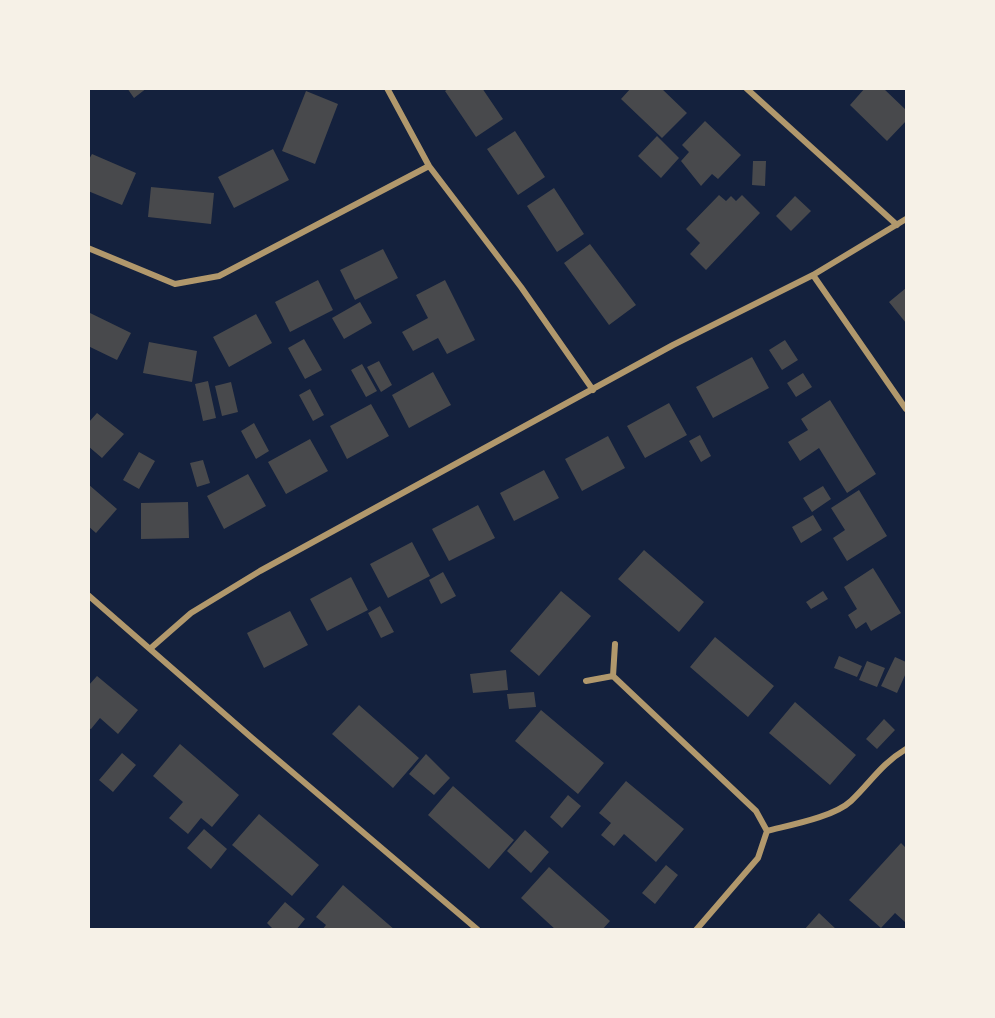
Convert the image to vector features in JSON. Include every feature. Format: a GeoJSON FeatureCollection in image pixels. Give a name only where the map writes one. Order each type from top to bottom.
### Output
{"type":"FeatureCollection","features":[{"type":"Feature","properties":{"kind":"street"},"geometry":{"type":"LineString","coordinates":[[387,88],[429,166],[521,287],[593,390]]}},
{"type":"Feature","properties":{"kind":"street"},"geometry":{"type":"LineString","coordinates":[[746,88],[897,225]]}},
{"type":"Feature","properties":{"kind":"street"},"geometry":{"type":"LineString","coordinates":[[88,248],[175,284],[219,276],[429,166]]}},
{"type":"Feature","properties":{"kind":"street"},"geometry":{"type":"LineString","coordinates":[[152,648],[191,613],[260,571],[673,345],[813,275],[906,219]]}},
{"type":"Feature","properties":{"kind":"street"},"geometry":{"type":"LineString","coordinates":[[813,275],[906,409]]}},
{"type":"Feature","properties":{"kind":"street"},"geometry":{"type":"LineString","coordinates":[[88,595],[478,930]]}},
{"type":"Feature","properties":{"kind":"street"},"geometry":{"type":"LineString","coordinates":[[613,676],[615,644]]}},
{"type":"Feature","properties":{"kind":"street"},"geometry":{"type":"LineString","coordinates":[[586,681],[613,676]]}},
{"type":"Feature","properties":{"kind":"street"},"geometry":{"type":"LineString","coordinates":[[613,676],[756,811],[767,831],[758,858],[696,930]]}},
{"type":"Feature","properties":{"kind":"street"},"geometry":{"type":"LineString","coordinates":[[767,831],[804,821],[850,802],[869,778],[906,749]]}},
{"type":"Feature","properties":{"kind":"building"},"geometry":{"type":"Polygon","coordinates":[[[127,88],[147,88],[134,98],[127,88]]]}},
{"type":"Feature","properties":{"kind":"building"},"geometry":{"type":"Polygon","coordinates":[[[449,88],[482,88],[503,119],[476,137],[445,91],[449,88]]]}},
{"type":"Feature","properties":{"kind":"building"},"geometry":{"type":"Polygon","coordinates":[[[631,88],[661,88],[687,113],[662,138],[621,99],[631,88]]]}},
{"type":"Feature","properties":{"kind":"building"},"geometry":{"type":"Polygon","coordinates":[[[865,88],[883,88],[906,110],[906,121],[887,141],[850,105],[865,88]]]}},
{"type":"Feature","properties":{"kind":"building"},"geometry":{"type":"Polygon","coordinates":[[[306,91],[338,104],[315,164],[282,151],[306,91]]]}},
{"type":"Feature","properties":{"kind":"building"},"geometry":{"type":"Polygon","coordinates":[[[705,121],[741,155],[718,179],[712,174],[701,186],[681,161],[689,152],[682,145],[705,121]]]}},
{"type":"Feature","properties":{"kind":"building"},"geometry":{"type":"Polygon","coordinates":[[[515,131],[545,177],[518,195],[487,149],[515,131]]]}},
{"type":"Feature","properties":{"kind":"building"},"geometry":{"type":"Polygon","coordinates":[[[657,136],[679,158],[661,178],[638,156],[657,136]]]}},
{"type":"Feature","properties":{"kind":"building"},"geometry":{"type":"Polygon","coordinates":[[[273,149],[289,180],[234,208],[218,177],[273,149]]]}},
{"type":"Feature","properties":{"kind":"building"},"geometry":{"type":"Polygon","coordinates":[[[92,154],[136,173],[122,205],[88,191],[88,161],[92,154]]]}},
{"type":"Feature","properties":{"kind":"building"},"geometry":{"type":"Polygon","coordinates":[[[753,161],[766,161],[765,186],[752,185],[753,161]]]}},
{"type":"Feature","properties":{"kind":"building"},"geometry":{"type":"Polygon","coordinates":[[[151,187],[214,193],[211,224],[148,217],[151,187]]]}},
{"type":"Feature","properties":{"kind":"building"},"geometry":{"type":"Polygon","coordinates":[[[554,188],[584,234],[557,252],[527,206],[554,188]]]}},
{"type":"Feature","properties":{"kind":"building"},"geometry":{"type":"Polygon","coordinates":[[[719,195],[726,201],[731,196],[736,201],[742,195],[760,213],[706,270],[690,254],[700,243],[686,229],[719,195]]]}},
{"type":"Feature","properties":{"kind":"building"},"geometry":{"type":"Polygon","coordinates":[[[795,196],[811,211],[791,231],[776,216],[795,196]]]}},
{"type":"Feature","properties":{"kind":"building"},"geometry":{"type":"Polygon","coordinates":[[[590,244],[636,305],[609,325],[564,263],[590,244]]]}},
{"type":"Feature","properties":{"kind":"building"},"geometry":{"type":"Polygon","coordinates":[[[383,249],[398,278],[355,300],[340,270],[383,249]]]}},
{"type":"Feature","properties":{"kind":"building"},"geometry":{"type":"Polygon","coordinates":[[[318,280],[333,310],[290,332],[275,302],[318,280]]]}},
{"type":"Feature","properties":{"kind":"building"},"geometry":{"type":"Polygon","coordinates":[[[445,280],[475,340],[447,354],[438,338],[413,351],[402,332],[428,318],[416,295],[445,280]]]}},
{"type":"Feature","properties":{"kind":"building"},"geometry":{"type":"Polygon","coordinates":[[[906,288],[906,323],[889,302],[906,288]]]}},
{"type":"Feature","properties":{"kind":"building"},"geometry":{"type":"Polygon","coordinates":[[[360,302],[372,323],[344,339],[332,318],[360,302]]]}},
{"type":"Feature","properties":{"kind":"building"},"geometry":{"type":"Polygon","coordinates":[[[88,312],[131,333],[117,360],[88,346],[88,312]]]}},
{"type":"Feature","properties":{"kind":"building"},"geometry":{"type":"Polygon","coordinates":[[[256,314],[272,343],[229,367],[213,337],[256,314]]]}},
{"type":"Feature","properties":{"kind":"building"},"geometry":{"type":"Polygon","coordinates":[[[304,339],[322,370],[305,379],[288,348],[304,339]]]}},
{"type":"Feature","properties":{"kind":"building"},"geometry":{"type":"Polygon","coordinates":[[[785,340],[798,360],[782,370],[769,350],[785,340]]]}},
{"type":"Feature","properties":{"kind":"building"},"geometry":{"type":"Polygon","coordinates":[[[149,342],[197,351],[192,382],[143,373],[149,342]]]}},
{"type":"Feature","properties":{"kind":"building"},"geometry":{"type":"Polygon","coordinates":[[[752,357],[769,388],[713,418],[696,387],[752,357]]]}},
{"type":"Feature","properties":{"kind":"building"},"geometry":{"type":"Polygon","coordinates":[[[379,361],[392,385],[381,392],[367,367],[379,361]]]}},
{"type":"Feature","properties":{"kind":"building"},"geometry":{"type":"Polygon","coordinates":[[[362,364],[377,391],[366,397],[351,370],[362,364]]]}},
{"type":"Feature","properties":{"kind":"building"},"geometry":{"type":"Polygon","coordinates":[[[433,372],[451,405],[409,428],[392,395],[433,372]]]}},
{"type":"Feature","properties":{"kind":"building"},"geometry":{"type":"Polygon","coordinates":[[[803,373],[812,387],[796,397],[787,383],[803,373]]]}},
{"type":"Feature","properties":{"kind":"building"},"geometry":{"type":"Polygon","coordinates":[[[208,381],[216,418],[203,421],[195,384],[208,381]]]}},
{"type":"Feature","properties":{"kind":"building"},"geometry":{"type":"Polygon","coordinates":[[[231,382],[238,412],[222,416],[215,386],[231,382]]]}},
{"type":"Feature","properties":{"kind":"building"},"geometry":{"type":"Polygon","coordinates":[[[310,389],[324,415],[313,421],[299,395],[310,389]]]}},
{"type":"Feature","properties":{"kind":"building"},"geometry":{"type":"Polygon","coordinates":[[[830,400],[876,474],[847,493],[819,448],[800,461],[788,442],[808,430],[801,419],[830,400]]]}},
{"type":"Feature","properties":{"kind":"building"},"geometry":{"type":"Polygon","coordinates":[[[669,403],[687,435],[645,458],[627,426],[669,403]]]}},
{"type":"Feature","properties":{"kind":"building"},"geometry":{"type":"Polygon","coordinates":[[[371,404],[389,436],[347,459],[330,426],[371,404]]]}},
{"type":"Feature","properties":{"kind":"building"},"geometry":{"type":"Polygon","coordinates":[[[97,413],[124,434],[102,458],[88,446],[88,423],[97,413]]]}},
{"type":"Feature","properties":{"kind":"building"},"geometry":{"type":"Polygon","coordinates":[[[254,423],[269,451],[256,459],[241,431],[254,423]]]}},
{"type":"Feature","properties":{"kind":"building"},"geometry":{"type":"Polygon","coordinates":[[[700,435],[711,456],[701,462],[689,441],[700,435]]]}},
{"type":"Feature","properties":{"kind":"building"},"geometry":{"type":"Polygon","coordinates":[[[608,436],[625,468],[582,491],[565,459],[608,436]]]}},
{"type":"Feature","properties":{"kind":"building"},"geometry":{"type":"Polygon","coordinates":[[[310,439],[328,471],[286,494],[268,462],[310,439]]]}},
{"type":"Feature","properties":{"kind":"building"},"geometry":{"type":"Polygon","coordinates":[[[139,452],[155,461],[139,489],[123,480],[139,452]]]}},
{"type":"Feature","properties":{"kind":"building"},"geometry":{"type":"Polygon","coordinates":[[[203,460],[210,483],[197,487],[190,463],[203,460]]]}},
{"type":"Feature","properties":{"kind":"building"},"geometry":{"type":"Polygon","coordinates":[[[544,470],[559,498],[514,521],[500,493],[544,470]]]}},
{"type":"Feature","properties":{"kind":"building"},"geometry":{"type":"Polygon","coordinates":[[[248,474],[266,506],[224,529],[207,496],[248,474]]]}},
{"type":"Feature","properties":{"kind":"building"},"geometry":{"type":"Polygon","coordinates":[[[88,484],[117,509],[96,533],[88,526],[88,484]]]}},
{"type":"Feature","properties":{"kind":"building"},"geometry":{"type":"Polygon","coordinates":[[[823,486],[831,499],[812,512],[803,498],[823,486]]]}},
{"type":"Feature","properties":{"kind":"building"},"geometry":{"type":"Polygon","coordinates":[[[859,490],[887,536],[847,561],[833,538],[845,530],[831,508],[859,490]]]}},
{"type":"Feature","properties":{"kind":"building"},"geometry":{"type":"Polygon","coordinates":[[[188,502],[189,538],[141,539],[141,503],[188,502]]]}},
{"type":"Feature","properties":{"kind":"building"},"geometry":{"type":"Polygon","coordinates":[[[478,505],[495,538],[449,561],[432,529],[478,505]]]}},
{"type":"Feature","properties":{"kind":"building"},"geometry":{"type":"Polygon","coordinates":[[[813,515],[822,530],[801,543],[792,527],[813,515]]]}},
{"type":"Feature","properties":{"kind":"building"},"geometry":{"type":"Polygon","coordinates":[[[412,542],[430,576],[388,598],[370,564],[412,542]]]}},
{"type":"Feature","properties":{"kind":"building"},"geometry":{"type":"Polygon","coordinates":[[[644,550],[704,602],[679,632],[618,579],[644,550]]]}},
{"type":"Feature","properties":{"kind":"building"},"geometry":{"type":"Polygon","coordinates":[[[873,568],[901,613],[871,631],[866,622],[856,629],[848,615],[857,609],[844,587],[873,568]]]}},
{"type":"Feature","properties":{"kind":"building"},"geometry":{"type":"Polygon","coordinates":[[[443,572],[456,596],[441,604],[429,580],[443,572]]]}},
{"type":"Feature","properties":{"kind":"building"},"geometry":{"type":"Polygon","coordinates":[[[351,577],[368,610],[327,631],[310,599],[351,577]]]}},
{"type":"Feature","properties":{"kind":"building"},"geometry":{"type":"Polygon","coordinates":[[[561,591],[591,616],[539,676],[510,651],[561,591]]]}},
{"type":"Feature","properties":{"kind":"building"},"geometry":{"type":"Polygon","coordinates":[[[823,591],[828,599],[811,609],[806,602],[823,591]]]}},
{"type":"Feature","properties":{"kind":"building"},"geometry":{"type":"Polygon","coordinates":[[[380,606],[394,632],[381,638],[368,613],[380,606]]]}},
{"type":"Feature","properties":{"kind":"building"},"geometry":{"type":"Polygon","coordinates":[[[290,611],[308,645],[264,668],[247,633],[290,611]]]}},
{"type":"Feature","properties":{"kind":"building"},"geometry":{"type":"Polygon","coordinates":[[[715,637],[774,686],[748,717],[690,667],[715,637]]]}},
{"type":"Feature","properties":{"kind":"building"},"geometry":{"type":"Polygon","coordinates":[[[839,656],[862,666],[857,677],[834,668],[839,656]]]}},
{"type":"Feature","properties":{"kind":"building"},"geometry":{"type":"Polygon","coordinates":[[[895,657],[906,662],[906,673],[897,693],[881,686],[895,657]]]}},
{"type":"Feature","properties":{"kind":"building"},"geometry":{"type":"Polygon","coordinates":[[[867,661],[885,668],[877,687],[859,680],[867,661]]]}},
{"type":"Feature","properties":{"kind":"building"},"geometry":{"type":"Polygon","coordinates":[[[506,670],[508,690],[473,693],[470,674],[506,670]]]}},
{"type":"Feature","properties":{"kind":"building"},"geometry":{"type":"Polygon","coordinates":[[[97,676],[138,710],[118,734],[100,718],[91,729],[88,728],[88,686],[97,676]]]}},
{"type":"Feature","properties":{"kind":"building"},"geometry":{"type":"Polygon","coordinates":[[[534,692],[536,707],[509,709],[507,694],[534,692]]]}},
{"type":"Feature","properties":{"kind":"building"},"geometry":{"type":"Polygon","coordinates":[[[795,702],[856,755],[830,785],[769,733],[795,702]]]}},
{"type":"Feature","properties":{"kind":"building"},"geometry":{"type":"Polygon","coordinates":[[[359,705],[419,758],[393,788],[332,734],[359,705]]]}},
{"type":"Feature","properties":{"kind":"building"},"geometry":{"type":"Polygon","coordinates":[[[541,710],[604,763],[578,794],[515,741],[541,710]]]}},
{"type":"Feature","properties":{"kind":"building"},"geometry":{"type":"Polygon","coordinates":[[[884,719],[895,730],[877,749],[866,739],[884,719]]]}},
{"type":"Feature","properties":{"kind":"building"},"geometry":{"type":"Polygon","coordinates":[[[180,744],[239,795],[212,827],[201,818],[188,834],[169,818],[183,802],[153,776],[180,744]]]}},
{"type":"Feature","properties":{"kind":"building"},"geometry":{"type":"Polygon","coordinates":[[[122,753],[136,765],[113,792],[99,780],[122,753]]]}},
{"type":"Feature","properties":{"kind":"building"},"geometry":{"type":"Polygon","coordinates":[[[426,754],[450,778],[434,795],[409,774],[426,754]]]}},
{"type":"Feature","properties":{"kind":"building"},"geometry":{"type":"Polygon","coordinates":[[[626,781],[684,829],[656,862],[624,834],[614,846],[601,835],[611,823],[599,813],[626,781]]]}},
{"type":"Feature","properties":{"kind":"building"},"geometry":{"type":"Polygon","coordinates":[[[453,786],[514,840],[489,869],[428,815],[453,786]]]}},
{"type":"Feature","properties":{"kind":"building"},"geometry":{"type":"Polygon","coordinates":[[[568,795],[581,806],[562,828],[550,817],[568,795]]]}},
{"type":"Feature","properties":{"kind":"building"},"geometry":{"type":"Polygon","coordinates":[[[259,814],[319,865],[292,896],[232,845],[259,814]]]}},
{"type":"Feature","properties":{"kind":"building"},"geometry":{"type":"Polygon","coordinates":[[[204,829],[227,849],[211,869],[187,848],[204,829]]]}},
{"type":"Feature","properties":{"kind":"building"},"geometry":{"type":"Polygon","coordinates":[[[525,830],[549,852],[531,873],[507,851],[525,830]]]}},
{"type":"Feature","properties":{"kind":"building"},"geometry":{"type":"Polygon","coordinates":[[[901,843],[906,848],[906,920],[905,922],[895,913],[881,928],[849,900],[901,843]]]}},
{"type":"Feature","properties":{"kind":"building"},"geometry":{"type":"Polygon","coordinates":[[[666,865],[678,875],[655,904],[642,893],[666,865]]]}},
{"type":"Feature","properties":{"kind":"building"},"geometry":{"type":"Polygon","coordinates":[[[549,867],[610,921],[602,930],[556,930],[521,898],[549,867]]]}},
{"type":"Feature","properties":{"kind":"building"},"geometry":{"type":"Polygon","coordinates":[[[343,885],[395,930],[322,930],[326,925],[316,917],[343,885]]]}},
{"type":"Feature","properties":{"kind":"building"},"geometry":{"type":"Polygon","coordinates":[[[285,902],[305,919],[296,930],[274,930],[267,923],[285,902]]]}},
{"type":"Feature","properties":{"kind":"building"},"geometry":{"type":"Polygon","coordinates":[[[819,913],[837,930],[804,930],[819,913]]]}}]}
